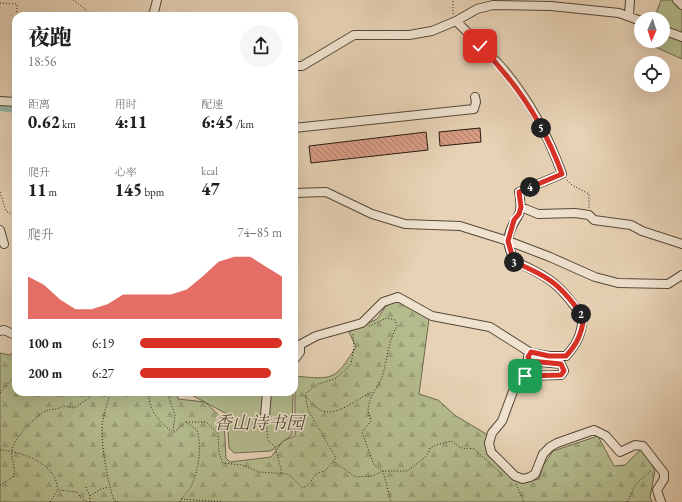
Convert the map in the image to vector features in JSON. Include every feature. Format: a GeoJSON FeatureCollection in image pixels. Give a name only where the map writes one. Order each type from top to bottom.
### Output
{"type":"FeatureCollection","features":[{"type":"Feature","properties":{"kind":"street"},"geometry":{"type":"LineString","coordinates":[[154,12],[157,0]]}},
{"type":"Feature","properties":{"kind":"street"},"geometry":{"type":"LineString","coordinates":[[629,15],[630,0]]}},
{"type":"Feature","properties":{"kind":"street"},"geometry":{"type":"LineString","coordinates":[[677,0],[682,5]]}},
{"type":"Feature","properties":{"kind":"street"},"geometry":{"type":"LineString","coordinates":[[298,66],[302,66],[354,35],[409,36],[432,31],[454,22],[476,9],[493,5],[551,6],[619,13],[634,18]]}},
{"type":"Feature","properties":{"kind":"street"},"geometry":{"type":"LineString","coordinates":[[298,346],[316,336],[362,323],[383,302],[398,297],[432,316],[490,327],[531,352],[549,356],[566,356],[576,345],[581,334],[584,318],[573,302],[555,282],[514,262],[508,241],[514,220],[519,214],[521,207],[519,192],[562,174],[553,148],[520,92],[504,70],[454,22]]}},
{"type":"Feature","properties":{"kind":"street"},"geometry":{"type":"LineString","coordinates":[[670,33],[682,37]]}},
{"type":"Feature","properties":{"kind":"street"},"geometry":{"type":"LineString","coordinates":[[298,128],[474,109],[476,102],[475,97]]}},
{"type":"Feature","properties":{"kind":"street"},"geometry":{"type":"LineString","coordinates":[[0,101],[12,102]]}},
{"type":"Feature","properties":{"kind":"street"},"geometry":{"type":"LineString","coordinates":[[298,193],[326,192],[348,201],[372,214],[405,224],[460,226],[508,241],[550,257],[595,277],[618,283],[668,284],[682,275]]}},
{"type":"Feature","properties":{"kind":"street"},"geometry":{"type":"LineString","coordinates":[[521,207],[538,214],[575,213],[589,215],[594,220],[631,225],[642,231],[682,244]]}},
{"type":"Feature","properties":{"kind":"street"},"geometry":{"type":"LineString","coordinates":[[0,230],[4,244]]}},
{"type":"Feature","properties":{"kind":"street"},"geometry":{"type":"LineString","coordinates":[[0,331],[4,330],[12,334]]}},
{"type":"Feature","properties":{"kind":"street"},"geometry":{"type":"LineString","coordinates":[[531,352],[528,357],[530,361],[561,364],[564,371],[561,375],[525,376],[520,378],[515,386],[502,421],[492,433],[490,443],[491,452],[515,476],[530,478],[535,474],[543,454],[550,447],[557,442],[594,430],[606,436],[620,452],[636,445],[643,446],[664,473],[664,479],[657,490],[661,502]]}},
{"type":"Feature","properties":{"kind":"street"},"geometry":{"type":"LineString","coordinates":[[265,416],[267,396]]}},
{"type":"Feature","properties":{"kind":"path"},"geometry":{"type":"LineString","coordinates":[[73,0],[84,8],[86,12]]}},
{"type":"Feature","properties":{"kind":"path"},"geometry":{"type":"LineString","coordinates":[[453,0],[454,22]]}},
{"type":"Feature","properties":{"kind":"path"},"geometry":{"type":"LineString","coordinates":[[0,2],[17,4],[17,12]]}},
{"type":"Feature","properties":{"kind":"path"},"geometry":{"type":"LineString","coordinates":[[562,174],[572,185],[589,194],[589,215]]}},
{"type":"Feature","properties":{"kind":"path"},"geometry":{"type":"LineString","coordinates":[[0,192],[6,212],[12,215]]}},
{"type":"Feature","properties":{"kind":"path"},"geometry":{"type":"LineString","coordinates":[[365,328],[386,318],[395,320],[397,326],[389,342],[389,350],[382,378],[374,392],[368,410],[371,421],[362,432],[374,465],[383,471],[391,502]]}},
{"type":"Feature","properties":{"kind":"path"},"geometry":{"type":"LineString","coordinates":[[305,394],[318,384],[335,379],[351,364],[354,347],[353,334],[355,331]]}},
{"type":"Feature","properties":{"kind":"path"},"geometry":{"type":"LineString","coordinates":[[0,393],[12,379]]}},
{"type":"Feature","properties":{"kind":"path"},"geometry":{"type":"LineString","coordinates":[[305,394],[312,405],[324,411],[335,412],[374,392]]}},
{"type":"Feature","properties":{"kind":"path"},"geometry":{"type":"LineString","coordinates":[[173,433],[186,422],[206,422],[218,433],[220,453],[223,463],[242,466],[259,472],[288,474],[303,488],[310,484],[316,474],[326,470],[336,458],[308,410],[305,394]]}},
{"type":"Feature","properties":{"kind":"path"},"geometry":{"type":"LineString","coordinates":[[0,485],[13,477],[16,468],[11,451],[17,437],[29,425],[46,411],[56,410],[63,406],[74,408],[90,396]]}},
{"type":"Feature","properties":{"kind":"path"},"geometry":{"type":"LineString","coordinates":[[109,396],[102,421],[103,441],[109,487],[114,500],[118,502]]}},
{"type":"Feature","properties":{"kind":"path"},"geometry":{"type":"LineString","coordinates":[[148,396],[149,402],[155,416],[173,433]]}},
{"type":"Feature","properties":{"kind":"path"},"geometry":{"type":"LineString","coordinates":[[169,396],[175,415],[173,433]]}},
{"type":"Feature","properties":{"kind":"path"},"geometry":{"type":"LineString","coordinates":[[265,416],[268,440],[275,448],[282,473]]}},
{"type":"Feature","properties":{"kind":"path"},"geometry":{"type":"LineString","coordinates":[[180,502],[180,499],[190,488],[199,461],[200,443],[197,430],[186,422]]}},
{"type":"Feature","properties":{"kind":"path"},"geometry":{"type":"LineString","coordinates":[[333,462],[356,477],[372,476],[383,471],[407,471],[423,459],[428,454],[430,448],[438,444],[452,442],[458,448],[465,450],[473,448],[505,476]]}},
{"type":"Feature","properties":{"kind":"path"},"geometry":{"type":"LineString","coordinates":[[0,450],[21,454],[46,468],[53,475],[58,490]]}},
{"type":"Feature","properties":{"kind":"path"},"geometry":{"type":"LineString","coordinates":[[627,502],[636,484],[659,465]]}},
{"type":"Feature","properties":{"kind":"path"},"geometry":{"type":"LineString","coordinates":[[512,481],[518,486],[524,502]]}},
{"type":"Feature","properties":{"kind":"path"},"geometry":{"type":"LineString","coordinates":[[58,490],[77,492],[82,499],[89,502],[90,496],[86,487]]}},
{"type":"Feature","properties":{"kind":"path"},"geometry":{"type":"LineString","coordinates":[[90,496],[101,489],[109,487]]}},
{"type":"Feature","properties":{"kind":"path"},"geometry":{"type":"LineString","coordinates":[[50,502],[58,490]]}},
{"type":"Feature","properties":{"kind":"path"},"geometry":{"type":"LineString","coordinates":[[180,499],[223,502]]}},
{"type":"Feature","properties":{"kind":"green space"},"geometry":{"type":"Polygon","coordinates":[[[661,0],[682,0],[682,59],[658,48],[670,48],[670,12],[657,12],[661,0]]]}},
{"type":"Feature","properties":{"kind":"green space"},"geometry":{"type":"Polygon","coordinates":[[[398,299],[429,319],[419,394],[438,400],[456,416],[488,435],[487,446],[512,478],[522,483],[539,479],[543,466],[553,451],[598,436],[614,466],[625,465],[642,448],[655,470],[650,497],[652,502],[0,502],[0,353],[10,355],[12,353],[12,396],[178,396],[178,399],[205,402],[224,420],[226,458],[230,462],[271,457],[283,441],[295,436],[295,396],[298,396],[298,376],[318,378],[326,377],[338,372],[356,347],[349,332],[377,319],[390,300],[398,299]]]}},
{"type":"Feature","properties":{"kind":"green space","name":"香山诗书园"},"geometry":{"type":"Polygon","coordinates":[[[193,396],[293,396],[292,435],[271,451],[234,453],[229,448],[227,414],[193,396]]]}},
{"type":"Feature","properties":{"kind":"building"},"geometry":{"type":"Polygon","coordinates":[[[480,128],[481,142],[440,146],[439,132],[480,128]]]}},
{"type":"Feature","properties":{"kind":"building"},"geometry":{"type":"Polygon","coordinates":[[[426,132],[428,150],[311,163],[309,146],[426,132]]]}},
{"type":"Feature","properties":{"kind":"waterway"},"geometry":{"type":"LineString","coordinates":[[0,108],[12,110]]}},
{"type":"Feature","properties":{"kind":"route"},"geometry":{"type":"LineString","coordinates":[[480,46],[504,70],[520,92],[553,148],[562,174],[519,192],[521,207],[519,214],[511,227],[508,241],[514,262],[555,282],[573,302],[584,318],[581,334],[576,345],[566,356],[549,356],[531,352],[528,357],[530,361],[561,364],[564,371],[561,375],[525,376]]}}]}
